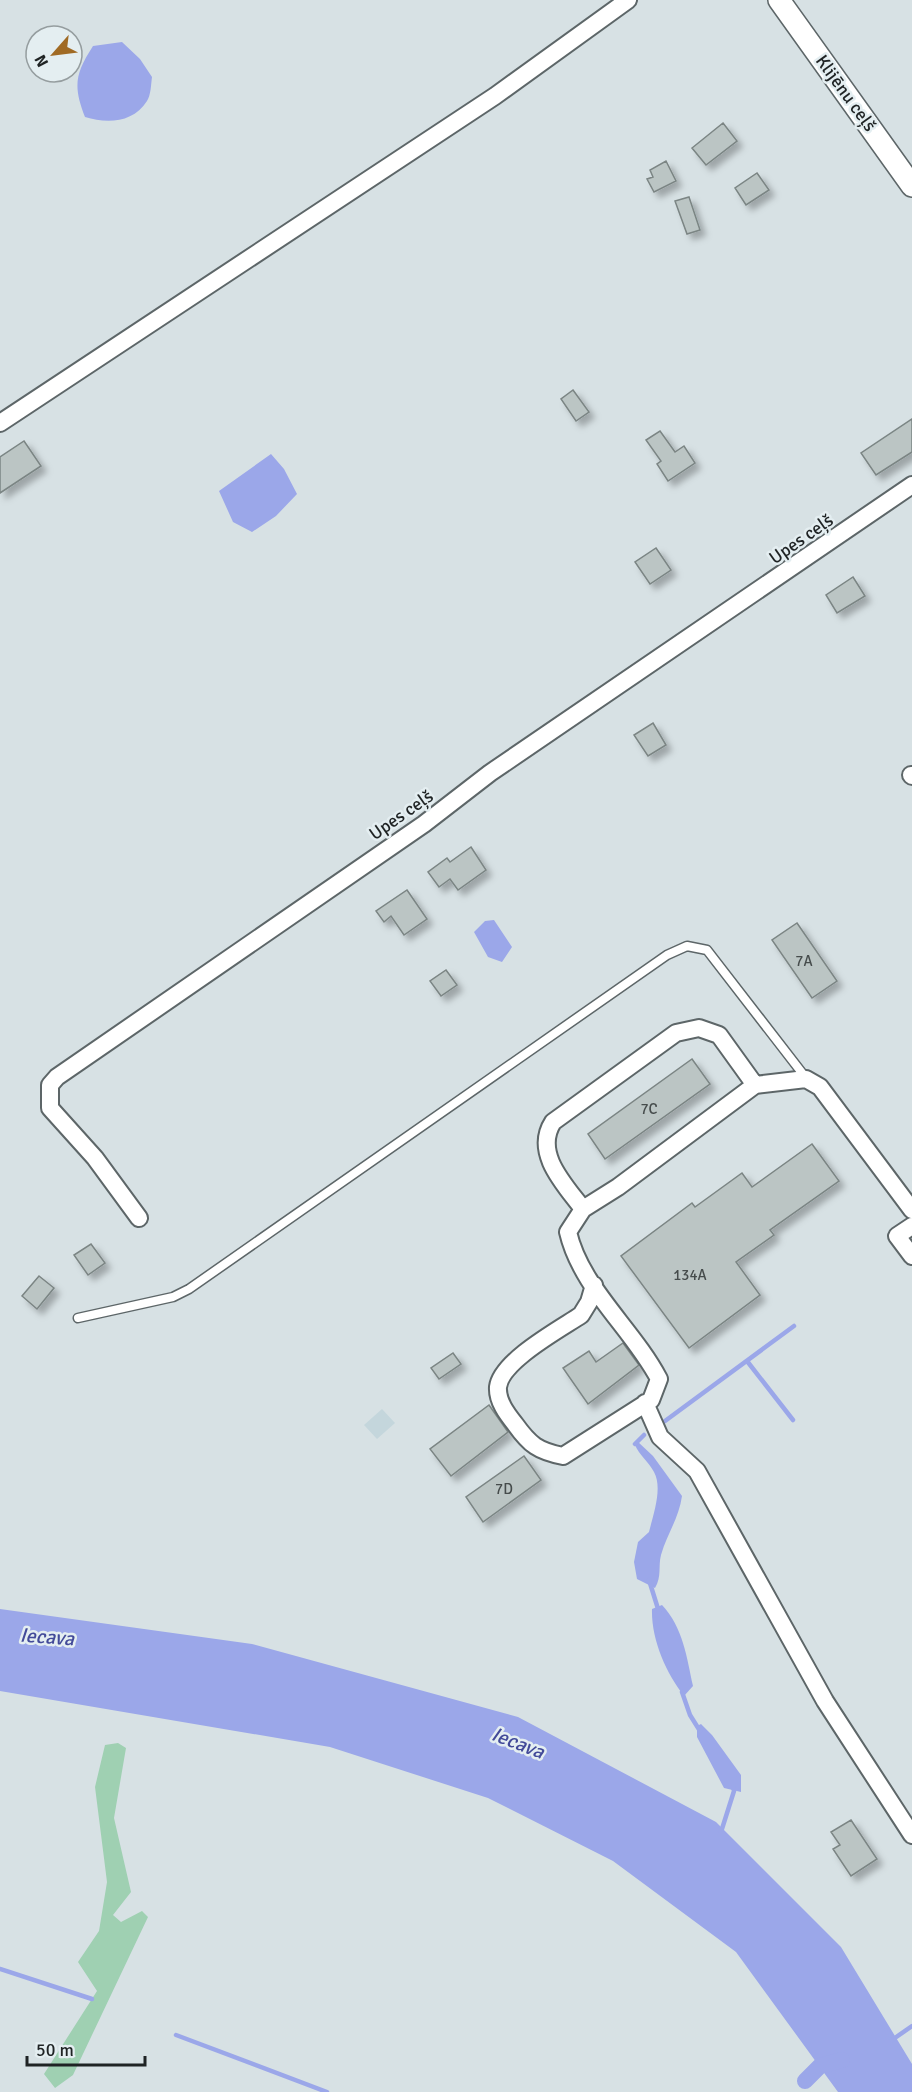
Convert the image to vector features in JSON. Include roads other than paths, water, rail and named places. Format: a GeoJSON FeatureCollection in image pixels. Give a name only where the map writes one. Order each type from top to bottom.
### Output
{"type":"FeatureCollection","features":[{"type":"Feature","properties":{"kind":"street"},"geometry":{"type":"LineString","coordinates":[[0,423],[495,96],[628,0]]}},
{"type":"Feature","properties":{"kind":"street","name":"Klijēnu ceļš"},"geometry":{"type":"LineString","coordinates":[[779,0],[912,186]]}},
{"type":"Feature","properties":{"kind":"street","name":"Upes ceļš"},"geometry":{"type":"LineString","coordinates":[[139,1218],[95,1158],[50,1108],[50,1085],[57,1077],[424,824],[490,773],[912,485]]}},
{"type":"Feature","properties":{"kind":"street"},"geometry":{"type":"LineString","coordinates":[[583,1209],[551,1166],[547,1149],[548,1131],[553,1122],[676,1033],[699,1028],[719,1035],[754,1085]]}},
{"type":"Feature","properties":{"kind":"street"},"geometry":{"type":"LineString","coordinates":[[594,1285],[589,1302],[580,1315],[504,1371],[498,1388],[503,1408],[524,1437],[541,1452],[563,1456],[651,1400],[659,1379],[649,1359],[573,1254],[568,1232],[583,1209],[618,1187],[754,1085],[806,1078],[820,1088],[912,1210]]}},
{"type":"Feature","properties":{"kind":"street"},"geometry":{"type":"LineString","coordinates":[[912,1226],[897,1236],[912,1256]]}},
{"type":"Feature","properties":{"kind":"street"},"geometry":{"type":"LineString","coordinates":[[645,1403],[660,1437],[697,1471],[825,1701],[912,1834]]}},
{"type":"Feature","properties":{"kind":"lane"},"geometry":{"type":"LineString","coordinates":[[78,1318],[173,1297],[189,1289],[667,955],[687,946],[707,950],[806,1078]]}},
{"type":"Feature","properties":{"kind":"water"},"geometry":{"type":"Polygon","coordinates":[[[122,42],[140,59],[152,77],[148,99],[141,108],[127,118],[102,121],[85,117],[78,84],[84,84],[84,62],[93,46],[122,42]]]}},
{"type":"Feature","properties":{"kind":"water"},"geometry":{"type":"Polygon","coordinates":[[[271,454],[284,469],[297,494],[276,516],[252,532],[233,522],[219,491],[271,454]]]}},
{"type":"Feature","properties":{"kind":"water"},"geometry":{"type":"Polygon","coordinates":[[[494,920],[512,947],[502,962],[488,957],[474,932],[485,921],[494,920]]]}},
{"type":"Feature","properties":{"kind":"water"},"geometry":{"type":"Polygon","coordinates":[[[637,1441],[653,1456],[682,1496],[661,1555],[655,1588],[637,1579],[634,1562],[638,1542],[649,1532],[658,1486],[652,1468],[635,1445],[637,1441]]]}},
{"type":"Feature","properties":{"kind":"water"},"geometry":{"type":"Polygon","coordinates":[[[662,1605],[675,1623],[686,1654],[693,1686],[684,1696],[671,1677],[654,1632],[652,1609],[662,1605]]]}},
{"type":"Feature","properties":{"kind":"water","name":"Iecava"},"geometry":{"type":"Polygon","coordinates":[[[0,1609],[252,1644],[518,1717],[716,1822],[841,1947],[912,2064],[912,2092],[838,2092],[736,1952],[613,1861],[488,1798],[330,1747],[0,1691],[0,1609]]]}},
{"type":"Feature","properties":{"kind":"water"},"geometry":{"type":"Polygon","coordinates":[[[701,1724],[712,1735],[741,1775],[741,1792],[724,1788],[697,1737],[697,1726],[701,1724]]]}},
{"type":"Feature","properties":{"kind":"waterway"},"geometry":{"type":"LineString","coordinates":[[665,1421],[794,1326]]}},
{"type":"Feature","properties":{"kind":"waterway"},"geometry":{"type":"LineString","coordinates":[[747,1361],[793,1420]]}},
{"type":"Feature","properties":{"kind":"waterway"},"geometry":{"type":"LineString","coordinates":[[635,1444],[644,1435]]}},
{"type":"Feature","properties":{"kind":"waterway"},"geometry":{"type":"LineString","coordinates":[[649,1580],[659,1612]]}},
{"type":"Feature","properties":{"kind":"waterway"},"geometry":{"type":"LineString","coordinates":[[682,1692],[690,1715],[700,1731]]}},
{"type":"Feature","properties":{"kind":"waterway"},"geometry":{"type":"LineString","coordinates":[[721,1832],[734,1791],[733,1787]]}},
{"type":"Feature","properties":{"kind":"waterway"},"geometry":{"type":"LineString","coordinates":[[0,1969],[92,1999]]}},
{"type":"Feature","properties":{"kind":"waterway"},"geometry":{"type":"LineString","coordinates":[[892,2040],[912,2026]]}},
{"type":"Feature","properties":{"kind":"waterway"},"geometry":{"type":"LineString","coordinates":[[176,2035],[327,2092]]}},
{"type":"Feature","properties":{"kind":"waterway"},"geometry":{"type":"LineString","coordinates":[[805,2081],[820,2066],[842,2060]]}}]}
